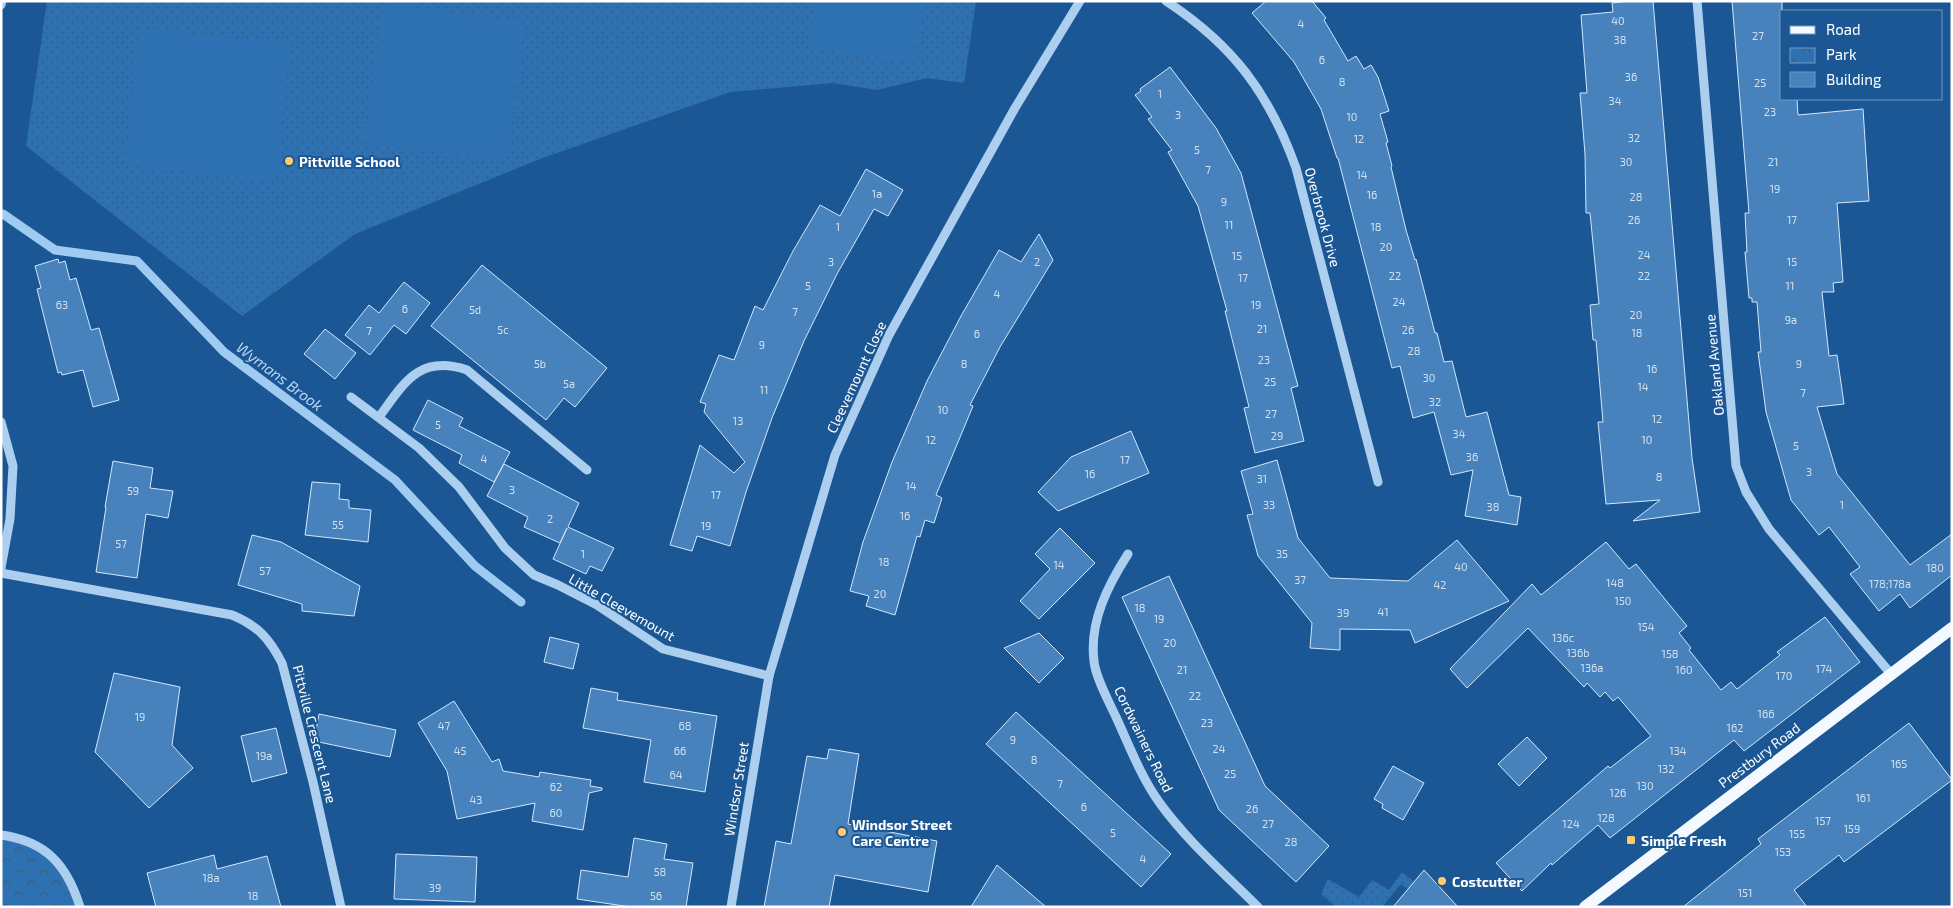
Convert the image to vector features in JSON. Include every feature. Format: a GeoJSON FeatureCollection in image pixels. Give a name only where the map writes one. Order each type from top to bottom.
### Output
{"type":"FeatureCollection","features":[{"type":"Feature","properties":{"kind":"main road","name":"Prestbury Road"},"geometry":{"type":"LineString","coordinates":[[1585,907],[1952,628]]}},
{"type":"Feature","properties":{"kind":"street"},"geometry":{"type":"LineString","coordinates":[[1,5],[2,1]]}},
{"type":"Feature","properties":{"kind":"street","name":"Cleevemount Close"},"geometry":{"type":"LineString","coordinates":[[769,676],[836,455],[889,335],[1015,108],[1080,1]]}},
{"type":"Feature","properties":{"kind":"street","name":"Overbrook Drive"},"geometry":{"type":"LineString","coordinates":[[1166,1],[1213,36],[1238,62],[1261,92],[1286,141],[1296,168],[1378,482]]}},
{"type":"Feature","properties":{"kind":"street","name":"Oakland Avenue"},"geometry":{"type":"LineString","coordinates":[[1697,1],[1736,466],[1746,492],[1770,530],[1891,674]]}},
{"type":"Feature","properties":{"kind":"street"},"geometry":{"type":"LineString","coordinates":[[379,417],[411,376],[428,367],[455,366],[467,370],[587,470]]}},
{"type":"Feature","properties":{"kind":"street","name":"Little Cleevemount"},"geometry":{"type":"LineString","coordinates":[[350,397],[419,448],[459,487],[505,548],[534,575],[565,588],[597,605],[645,639],[663,649],[769,676]]}},
{"type":"Feature","properties":{"kind":"street"},"geometry":{"type":"LineString","coordinates":[[1,422],[13,466],[10,519],[1,568]]}},
{"type":"Feature","properties":{"kind":"street","name":"Cordwainers Road"},"geometry":{"type":"LineString","coordinates":[[1128,554],[1104,597],[1094,628],[1094,662],[1136,760],[1158,801],[1186,834],[1258,907]]}},
{"type":"Feature","properties":{"kind":"street","name":"Pittville Crescent Lane"},"geometry":{"type":"LineString","coordinates":[[1,573],[216,611],[248,622],[261,631],[274,646],[282,662],[313,782],[341,907]]}},
{"type":"Feature","properties":{"kind":"street","name":"Windsor Street"},"geometry":{"type":"LineString","coordinates":[[731,907],[769,676]]}},
{"type":"Feature","properties":{"kind":"street"},"geometry":{"type":"LineString","coordinates":[[1,835],[19,838],[33,844],[52,857],[69,877],[80,907]]}},
{"type":"Feature","properties":{"kind":"green space","name":"Pittville School"},"geometry":{"type":"Polygon","coordinates":[[[47,1],[976,1],[964,83],[927,78],[877,90],[833,83],[730,92],[540,159],[355,234],[242,316],[26,146],[47,1]]]}},
{"type":"Feature","properties":{"kind":"green space"},"geometry":{"type":"Polygon","coordinates":[[[816,1],[923,1],[914,63],[809,48],[816,1]]]}},
{"type":"Feature","properties":{"kind":"green space"},"geometry":{"type":"Polygon","coordinates":[[[384,4],[525,23],[506,161],[365,142],[384,4]]]}},
{"type":"Feature","properties":{"kind":"green space"},"geometry":{"type":"Polygon","coordinates":[[[140,28],[290,45],[275,182],[125,165],[140,28]]]}},
{"type":"Feature","properties":{"kind":"green space"},"geometry":{"type":"Polygon","coordinates":[[[1,835],[19,838],[59,863],[80,907],[1,907],[1,835]]]}},
{"type":"Feature","properties":{"kind":"green space"},"geometry":{"type":"Polygon","coordinates":[[[1402,872],[1419,886],[1413,894],[1401,884],[1382,907],[1336,907],[1321,894],[1328,879],[1359,897],[1372,880],[1389,890],[1402,872]]]}},
{"type":"Feature","properties":{"kind":"building"},"geometry":{"type":"Polygon","coordinates":[[[1266,1],[1312,1],[1326,18],[1324,20],[1348,61],[1356,56],[1364,69],[1371,65],[1378,77],[1389,111],[1380,114],[1388,142],[1386,143],[1391,167],[1406,230],[1416,259],[1435,333],[1437,333],[1444,362],[1452,361],[1466,417],[1487,412],[1509,495],[1521,497],[1517,525],[1465,516],[1473,470],[1451,475],[1434,412],[1413,418],[1400,366],[1392,368],[1338,158],[1321,109],[1294,62],[1252,13],[1266,1]]]}},
{"type":"Feature","properties":{"kind":"building"},"geometry":{"type":"Polygon","coordinates":[[[1653,1],[1692,458],[1700,512],[1633,521],[1660,500],[1606,504],[1598,422],[1603,422],[1596,340],[1593,340],[1590,305],[1599,304],[1590,213],[1586,213],[1585,154],[1580,93],[1587,93],[1581,15],[1613,12],[1612,3],[1653,1]]]}},
{"type":"Feature","properties":{"kind":"building"},"geometry":{"type":"Polygon","coordinates":[[[1732,1],[1782,1],[1782,10],[1780,10],[1780,100],[1797,100],[1798,115],[1863,109],[1869,201],[1837,203],[1843,282],[1833,283],[1834,292],[1822,292],[1829,356],[1837,355],[1844,404],[1817,407],[1837,474],[1910,565],[1952,534],[1952,575],[1910,608],[1900,594],[1879,611],[1850,574],[1860,567],[1829,527],[1819,535],[1791,500],[1766,412],[1758,352],[1761,352],[1757,302],[1752,302],[1752,298],[1749,298],[1745,252],[1747,252],[1745,213],[1749,213],[1732,1]]]}},
{"type":"Feature","properties":{"kind":"building"},"geometry":{"type":"Polygon","coordinates":[[[1170,67],[1216,128],[1241,173],[1298,386],[1291,388],[1304,441],[1255,453],[1244,408],[1249,407],[1225,311],[1227,311],[1198,206],[1168,152],[1172,150],[1148,119],[1152,117],[1135,95],[1141,91],[1140,89],[1170,67]]]}},
{"type":"Feature","properties":{"kind":"building"},"geometry":{"type":"Polygon","coordinates":[[[866,169],[903,190],[888,216],[874,209],[837,274],[804,341],[772,418],[746,492],[730,546],[697,536],[692,551],[670,545],[700,445],[734,473],[745,462],[704,412],[706,404],[700,402],[719,355],[734,360],[755,306],[763,310],[793,251],[820,205],[840,216],[866,169]]]}},
{"type":"Feature","properties":{"kind":"building"},"geometry":{"type":"Polygon","coordinates":[[[1039,234],[1053,260],[1000,347],[970,405],[973,406],[936,495],[942,498],[934,523],[925,520],[920,537],[917,536],[895,615],[866,606],[869,596],[850,591],[863,542],[892,462],[927,381],[961,316],[999,250],[1021,262],[1039,234]]]}},
{"type":"Feature","properties":{"kind":"building"},"geometry":{"type":"Polygon","coordinates":[[[58,259],[59,263],[65,261],[70,280],[76,278],[91,330],[99,328],[119,400],[93,407],[83,370],[62,375],[61,372],[58,373],[37,289],[41,288],[35,266],[58,259]]]}},
{"type":"Feature","properties":{"kind":"building"},"geometry":{"type":"Polygon","coordinates":[[[482,265],[607,368],[575,407],[564,398],[546,420],[431,326],[482,265]]]}},
{"type":"Feature","properties":{"kind":"building"},"geometry":{"type":"Polygon","coordinates":[[[404,282],[430,303],[406,334],[394,325],[370,355],[345,335],[369,305],[379,313],[404,282]]]}},
{"type":"Feature","properties":{"kind":"building"},"geometry":{"type":"Polygon","coordinates":[[[325,329],[356,353],[335,379],[304,354],[325,329]]]}},
{"type":"Feature","properties":{"kind":"building"},"geometry":{"type":"Polygon","coordinates":[[[428,400],[463,418],[459,426],[510,452],[494,482],[459,463],[462,455],[413,430],[428,400]]]}},
{"type":"Feature","properties":{"kind":"building"},"geometry":{"type":"Polygon","coordinates":[[[1131,431],[1149,473],[1058,511],[1038,492],[1071,457],[1131,431]]]}},
{"type":"Feature","properties":{"kind":"building"},"geometry":{"type":"Polygon","coordinates":[[[1277,460],[1298,538],[1330,578],[1408,581],[1457,540],[1509,601],[1415,643],[1410,630],[1340,629],[1340,650],[1310,648],[1312,623],[1258,556],[1247,515],[1253,514],[1241,471],[1277,460]]]}},
{"type":"Feature","properties":{"kind":"building"},"geometry":{"type":"Polygon","coordinates":[[[113,461],[153,468],[150,488],[173,491],[168,518],[146,514],[137,578],[96,572],[113,461]]]}},
{"type":"Feature","properties":{"kind":"building"},"geometry":{"type":"Polygon","coordinates":[[[504,464],[579,503],[568,527],[614,548],[602,571],[590,566],[586,574],[553,559],[567,528],[560,543],[524,527],[528,517],[487,496],[504,464]]]}},
{"type":"Feature","properties":{"kind":"building"},"geometry":{"type":"Polygon","coordinates":[[[312,482],[340,484],[339,499],[349,500],[349,508],[371,510],[368,542],[305,535],[312,482]]]}},
{"type":"Feature","properties":{"kind":"building"},"geometry":{"type":"Polygon","coordinates":[[[1060,528],[1095,563],[1039,619],[1020,601],[1050,569],[1035,554],[1060,528]]]}},
{"type":"Feature","properties":{"kind":"building"},"geometry":{"type":"Polygon","coordinates":[[[252,535],[281,542],[360,586],[354,616],[302,611],[302,604],[238,585],[252,535]]]}},
{"type":"Feature","properties":{"kind":"building"},"geometry":{"type":"Polygon","coordinates":[[[1606,542],[1629,569],[1636,564],[1687,626],[1679,633],[1691,648],[1689,650],[1721,690],[1731,682],[1737,689],[1780,655],[1777,652],[1825,617],[1860,662],[1744,751],[1734,740],[1610,838],[1598,825],[1552,865],[1551,863],[1522,891],[1496,863],[1608,766],[1610,768],[1651,736],[1618,697],[1613,701],[1605,692],[1600,697],[1587,683],[1584,687],[1528,628],[1467,688],[1450,669],[1532,584],[1541,595],[1606,542]]]}},
{"type":"Feature","properties":{"kind":"building"},"geometry":{"type":"Polygon","coordinates":[[[1169,576],[1265,786],[1329,846],[1296,882],[1219,810],[1122,597],[1169,576]]]}},
{"type":"Feature","properties":{"kind":"building"},"geometry":{"type":"Polygon","coordinates":[[[1039,633],[1064,658],[1039,683],[1004,648],[1039,633]]]}},
{"type":"Feature","properties":{"kind":"building"},"geometry":{"type":"Polygon","coordinates":[[[550,637],[579,644],[573,669],[544,662],[550,637]]]}},
{"type":"Feature","properties":{"kind":"building"},"geometry":{"type":"Polygon","coordinates":[[[114,673],[180,687],[172,745],[193,768],[149,808],[95,752],[114,673]]]}},
{"type":"Feature","properties":{"kind":"building"},"geometry":{"type":"Polygon","coordinates":[[[591,688],[618,693],[617,700],[717,716],[705,792],[644,782],[651,740],[583,728],[591,688]]]}},
{"type":"Feature","properties":{"kind":"building"},"geometry":{"type":"Polygon","coordinates":[[[454,701],[492,762],[499,759],[503,771],[539,777],[540,772],[591,780],[590,786],[602,788],[602,790],[589,793],[583,830],[532,821],[535,803],[457,819],[447,771],[418,723],[454,701]]]}},
{"type":"Feature","properties":{"kind":"building"},"geometry":{"type":"Polygon","coordinates":[[[1016,712],[1171,854],[1141,887],[986,744],[1016,712]]]}},
{"type":"Feature","properties":{"kind":"building"},"geometry":{"type":"Polygon","coordinates":[[[319,714],[396,730],[390,757],[314,741],[319,714]]]}},
{"type":"Feature","properties":{"kind":"building"},"geometry":{"type":"Polygon","coordinates":[[[1909,723],[1952,780],[1844,862],[1839,855],[1794,890],[1807,907],[1683,907],[1761,844],[1758,839],[1909,723]]]}},
{"type":"Feature","properties":{"kind":"building"},"geometry":{"type":"Polygon","coordinates":[[[276,728],[287,773],[252,782],[241,736],[276,728]]]}},
{"type":"Feature","properties":{"kind":"building"},"geometry":{"type":"Polygon","coordinates":[[[1527,737],[1547,758],[1519,786],[1498,764],[1527,737]]]}},
{"type":"Feature","properties":{"kind":"building","name":"Windsor Street Care Centre"},"geometry":{"type":"Polygon","coordinates":[[[829,749],[859,754],[848,824],[937,841],[928,892],[835,875],[829,907],[764,907],[776,841],[791,844],[807,756],[827,759],[829,749]]]}},
{"type":"Feature","properties":{"kind":"building"},"geometry":{"type":"Polygon","coordinates":[[[1393,766],[1424,783],[1403,820],[1382,808],[1383,804],[1374,799],[1393,766]]]}},
{"type":"Feature","properties":{"kind":"building"},"geometry":{"type":"Polygon","coordinates":[[[634,838],[667,844],[664,859],[693,863],[686,907],[631,907],[577,899],[581,870],[628,877],[634,838]]]}},
{"type":"Feature","properties":{"kind":"building"},"geometry":{"type":"Polygon","coordinates":[[[396,854],[477,857],[475,902],[394,899],[396,854]]]}},
{"type":"Feature","properties":{"kind":"building"},"geometry":{"type":"Polygon","coordinates":[[[214,855],[217,869],[267,856],[281,907],[156,907],[147,873],[214,855]]]}},
{"type":"Feature","properties":{"kind":"building"},"geometry":{"type":"Polygon","coordinates":[[[997,865],[1046,907],[971,907],[997,865]]]}},
{"type":"Feature","properties":{"kind":"building"},"geometry":{"type":"Polygon","coordinates":[[[1424,870],[1458,907],[1393,907],[1424,870]]]}},
{"type":"Feature","properties":{"kind":"waterway","name":"Wymans Brook"},"geometry":{"type":"LineString","coordinates":[[3,214],[55,250],[137,261],[224,352],[395,480],[475,566],[521,602]]}},
{"type":"Feature","properties":{"kind":"place","name":"Pittville School"},"geometry":{"type":"Point","coordinates":[289,161]}},
{"type":"Feature","properties":{"kind":"place","name":"Windsor Street Care Centre"},"geometry":{"type":"Point","coordinates":[842,832]}},
{"type":"Feature","properties":{"kind":"place","name":"Simple Fresh"},"geometry":{"type":"Point","coordinates":[1631,840]}},
{"type":"Feature","properties":{"kind":"place","name":"Costcutter"},"geometry":{"type":"Point","coordinates":[1442,881]}}]}
